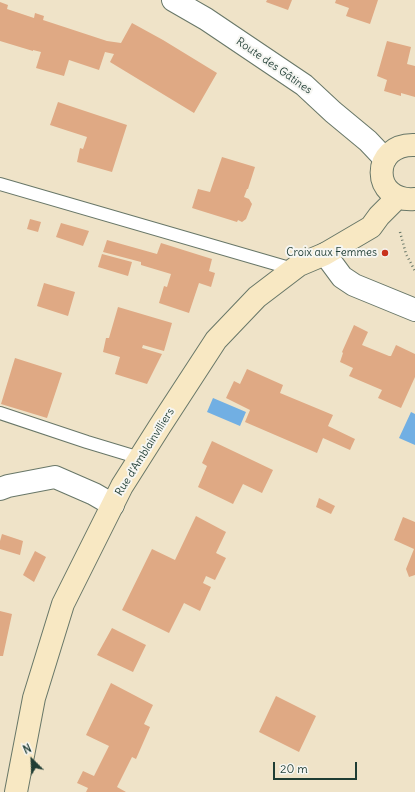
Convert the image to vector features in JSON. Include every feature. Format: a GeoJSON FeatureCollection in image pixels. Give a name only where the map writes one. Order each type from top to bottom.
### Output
{"type":"FeatureCollection","features":[{"type":"Feature","properties":{"kind":"street","name":"Route des Gâtines"},"geometry":{"type":"LineString","coordinates":[[173,0],[206,19],[304,85],[333,112],[368,141],[385,159]]}},
{"type":"Feature","properties":{"kind":"street"},"geometry":{"type":"LineString","coordinates":[[406,198],[390,192],[384,185],[382,167],[385,159],[398,147],[407,145],[415,146]]}},
{"type":"Feature","properties":{"kind":"street","name":"Rue d'Amblainvilliers"},"geometry":{"type":"LineString","coordinates":[[16,792],[34,698],[63,604],[122,486],[216,340],[257,297],[299,265],[325,254],[371,227],[379,216],[406,198]]}},
{"type":"Feature","properties":{"kind":"street"},"geometry":{"type":"LineString","coordinates":[[325,254],[342,277],[354,285],[415,310]]}},
{"type":"Feature","properties":{"kind":"street"},"geometry":{"type":"LineString","coordinates":[[0,489],[8,486],[55,477],[94,494],[113,505]]}},
{"type":"Feature","properties":{"kind":"lane"},"geometry":{"type":"LineString","coordinates":[[0,184],[293,270]]}},
{"type":"Feature","properties":{"kind":"lane"},"geometry":{"type":"LineString","coordinates":[[0,413],[140,458]]}},
{"type":"Feature","properties":{"kind":"path"},"geometry":{"type":"LineString","coordinates":[[379,216],[400,231],[406,254],[415,271]]}},
{"type":"Feature","properties":{"kind":"water"},"geometry":{"type":"Polygon","coordinates":[[[213,398],[246,412],[240,426],[207,412],[213,398]]]}},
{"type":"Feature","properties":{"kind":"water"},"geometry":{"type":"Polygon","coordinates":[[[411,412],[415,414],[415,445],[399,438],[411,412]]]}},
{"type":"Feature","properties":{"kind":"building"},"geometry":{"type":"Polygon","coordinates":[[[267,0],[292,0],[288,10],[266,2],[267,0]]]}},
{"type":"Feature","properties":{"kind":"building"},"geometry":{"type":"Polygon","coordinates":[[[336,0],[378,0],[370,24],[346,16],[349,8],[335,3],[336,0]]]}},
{"type":"Feature","properties":{"kind":"building"},"geometry":{"type":"Polygon","coordinates":[[[0,2],[8,5],[7,9],[34,18],[35,13],[44,16],[43,20],[107,41],[121,43],[132,23],[217,73],[194,113],[110,62],[114,54],[105,52],[99,70],[69,60],[64,76],[36,68],[41,52],[0,41],[0,2]]]}},
{"type":"Feature","properties":{"kind":"building"},"geometry":{"type":"Polygon","coordinates":[[[387,41],[411,47],[407,64],[415,66],[415,97],[401,93],[401,96],[384,91],[387,80],[377,76],[387,41]]]}},
{"type":"Feature","properties":{"kind":"building"},"geometry":{"type":"Polygon","coordinates":[[[58,102],[127,125],[112,172],[77,162],[80,148],[83,149],[87,137],[50,125],[58,102]]]}},
{"type":"Feature","properties":{"kind":"building"},"geometry":{"type":"Polygon","coordinates":[[[222,157],[255,167],[244,197],[249,199],[252,204],[246,219],[242,222],[238,220],[237,222],[192,208],[198,189],[210,192],[222,157]]]}},
{"type":"Feature","properties":{"kind":"building"},"geometry":{"type":"Polygon","coordinates":[[[30,219],[41,222],[38,232],[27,229],[30,219]]]}},
{"type":"Feature","properties":{"kind":"building"},"geometry":{"type":"Polygon","coordinates":[[[61,223],[89,231],[83,246],[56,237],[61,223]]]}},
{"type":"Feature","properties":{"kind":"building"},"geometry":{"type":"Polygon","coordinates":[[[107,240],[157,254],[161,243],[212,259],[209,271],[215,273],[211,287],[199,283],[189,313],[159,303],[164,286],[167,287],[171,274],[141,265],[141,262],[103,252],[107,240]]]}},
{"type":"Feature","properties":{"kind":"building"},"geometry":{"type":"Polygon","coordinates":[[[102,254],[132,262],[128,276],[98,267],[102,254]]]}},
{"type":"Feature","properties":{"kind":"building"},"geometry":{"type":"Polygon","coordinates":[[[44,283],[75,292],[68,316],[37,306],[44,283]]]}},
{"type":"Feature","properties":{"kind":"building"},"geometry":{"type":"Polygon","coordinates":[[[118,307],[172,323],[164,351],[143,345],[142,348],[162,354],[147,384],[115,374],[120,357],[103,352],[106,338],[109,338],[118,307]]]}},
{"type":"Feature","properties":{"kind":"building"},"geometry":{"type":"Polygon","coordinates":[[[354,325],[368,332],[362,345],[389,356],[391,356],[396,345],[415,354],[415,377],[401,408],[378,398],[382,390],[349,376],[353,368],[340,362],[342,352],[354,325]]]}},
{"type":"Feature","properties":{"kind":"building"},"geometry":{"type":"Polygon","coordinates":[[[15,358],[62,373],[47,418],[1,404],[15,358]]]}},
{"type":"Feature","properties":{"kind":"building"},"geometry":{"type":"Polygon","coordinates":[[[247,369],[283,385],[280,393],[333,415],[328,426],[355,439],[350,450],[323,438],[317,453],[245,422],[250,410],[226,398],[234,381],[240,384],[247,369]]]}},
{"type":"Feature","properties":{"kind":"building"},"geometry":{"type":"Polygon","coordinates":[[[212,441],[273,470],[262,493],[243,484],[233,504],[198,487],[207,466],[202,463],[212,441]]]}},
{"type":"Feature","properties":{"kind":"building"},"geometry":{"type":"Polygon","coordinates":[[[319,498],[335,506],[331,514],[316,507],[319,498]]]}},
{"type":"Feature","properties":{"kind":"building"},"geometry":{"type":"Polygon","coordinates":[[[196,516],[226,532],[216,553],[226,558],[215,580],[206,576],[203,583],[211,587],[200,611],[184,603],[169,633],[122,610],[152,549],[175,560],[196,516]]]}},
{"type":"Feature","properties":{"kind":"building"},"geometry":{"type":"Polygon","coordinates":[[[403,517],[415,522],[415,575],[409,577],[406,569],[414,549],[394,540],[403,517]]]}},
{"type":"Feature","properties":{"kind":"building"},"geometry":{"type":"Polygon","coordinates":[[[2,534],[23,541],[20,555],[0,549],[2,534]]]}},
{"type":"Feature","properties":{"kind":"building"},"geometry":{"type":"Polygon","coordinates":[[[35,551],[46,557],[34,582],[23,575],[35,551]]]}},
{"type":"Feature","properties":{"kind":"building"},"geometry":{"type":"Polygon","coordinates":[[[0,611],[12,614],[3,656],[0,656],[0,611]]]}},
{"type":"Feature","properties":{"kind":"building"},"geometry":{"type":"Polygon","coordinates":[[[112,628],[146,645],[133,672],[97,655],[112,628]]]}},
{"type":"Feature","properties":{"kind":"building"},"geometry":{"type":"Polygon","coordinates":[[[111,683],[153,705],[144,724],[150,727],[136,759],[132,757],[117,787],[126,792],[86,792],[88,788],[77,783],[83,771],[94,776],[109,746],[86,735],[111,683]]]}},
{"type":"Feature","properties":{"kind":"building"},"geometry":{"type":"Polygon","coordinates":[[[276,696],[316,716],[299,752],[259,732],[276,696]]]}},
{"type":"Feature","properties":{"kind":"place","name":"Croix aux Femmes"},"geometry":{"type":"Point","coordinates":[385,253]}}]}
